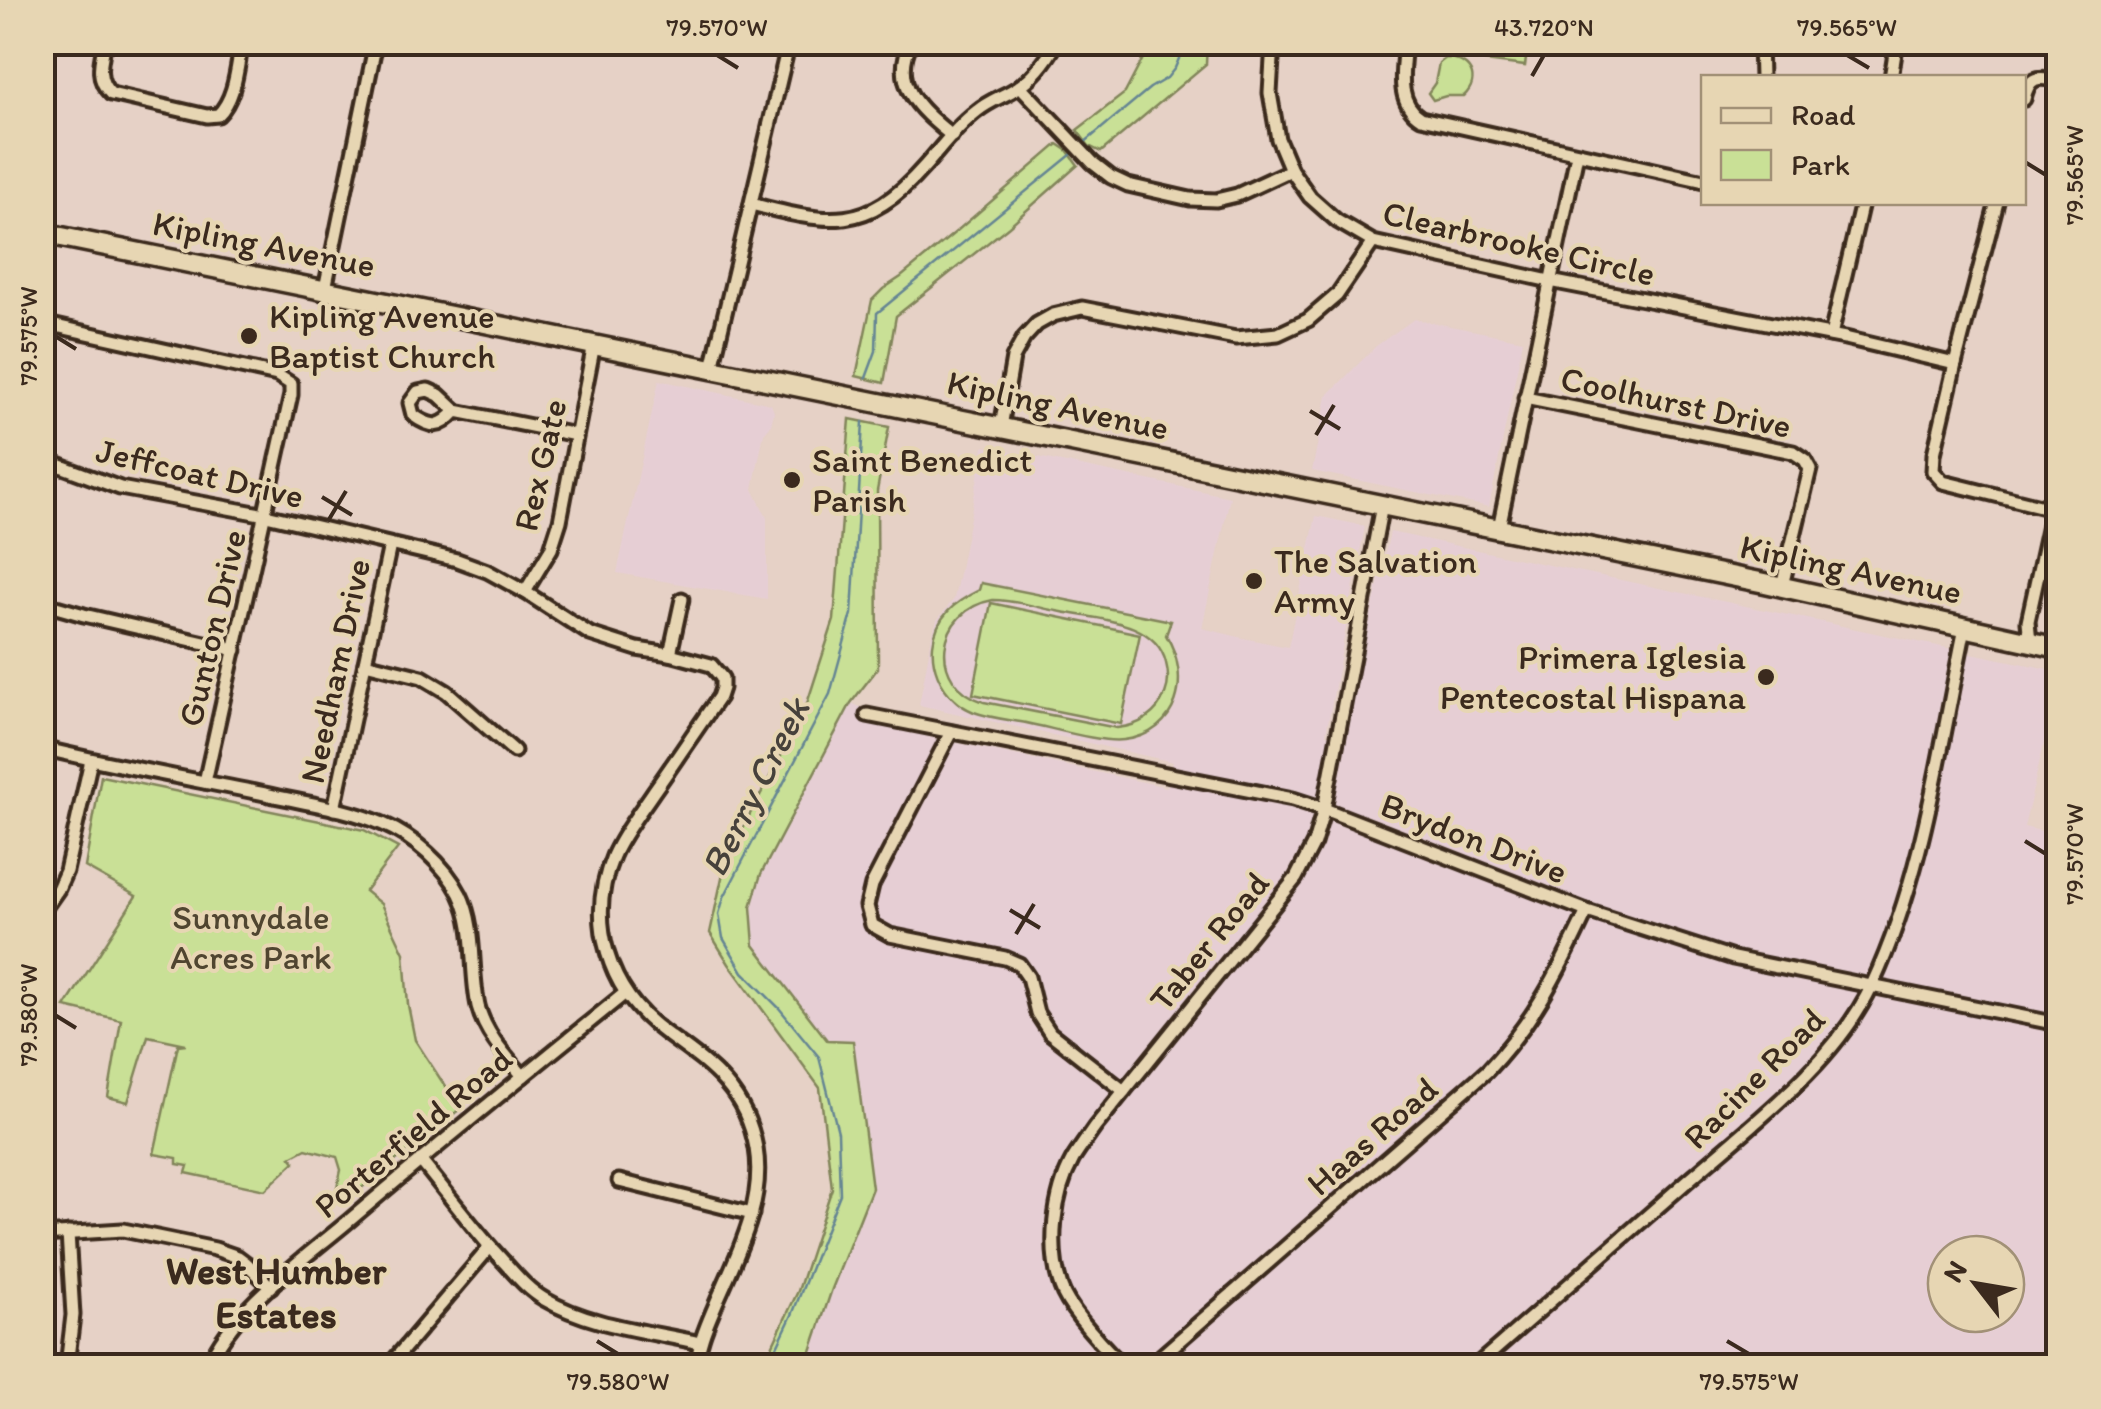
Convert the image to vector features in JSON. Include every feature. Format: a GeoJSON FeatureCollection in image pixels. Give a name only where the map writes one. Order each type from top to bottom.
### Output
{"type":"FeatureCollection","features":[{"type":"Feature","properties":{"kind":"main road","name":"Kipling Avenue"},"geometry":{"type":"LineString","coordinates":[[42,233],[1782,586],[2058,648]]}},
{"type":"Feature","properties":{"kind":"street"},"geometry":{"type":"LineString","coordinates":[[105,42],[100,72],[103,87],[111,94],[207,116],[218,115],[226,107],[242,42]]}},
{"type":"Feature","properties":{"kind":"street"},"geometry":{"type":"LineString","coordinates":[[325,289],[376,42]]}},
{"type":"Feature","properties":{"kind":"street"},"geometry":{"type":"LineString","coordinates":[[712,368],[790,42]]}},
{"type":"Feature","properties":{"kind":"street"},"geometry":{"type":"LineString","coordinates":[[911,42],[904,64],[908,91],[916,104],[952,136]]}},
{"type":"Feature","properties":{"kind":"street"},"geometry":{"type":"LineString","coordinates":[[751,204],[826,220],[860,214],[896,196],[978,109],[1020,86],[1036,72],[1057,42]]}},
{"type":"Feature","properties":{"kind":"street","name":"Clearbrooke Circle"},"geometry":{"type":"LineString","coordinates":[[1274,42],[1270,94],[1278,140],[1291,170],[1336,221],[1373,242],[1831,335],[1954,364]]}},
{"type":"Feature","properties":{"kind":"street"},"geometry":{"type":"LineString","coordinates":[[1405,42],[1402,90],[1410,110],[1422,118],[1701,180]]}},
{"type":"Feature","properties":{"kind":"street"},"geometry":{"type":"LineString","coordinates":[[1760,42],[1760,75]]}},
{"type":"Feature","properties":{"kind":"street"},"geometry":{"type":"LineString","coordinates":[[1891,75],[1894,42]]}},
{"type":"Feature","properties":{"kind":"street"},"geometry":{"type":"LineString","coordinates":[[2026,87],[2044,78],[2058,82]]}},
{"type":"Feature","properties":{"kind":"street"},"geometry":{"type":"LineString","coordinates":[[1020,86],[1111,177],[1128,186],[1190,199],[1216,200],[1237,195],[1291,170]]}},
{"type":"Feature","properties":{"kind":"street"},"geometry":{"type":"LineString","coordinates":[[1499,528],[1577,154]]}},
{"type":"Feature","properties":{"kind":"street"},"geometry":{"type":"LineString","coordinates":[[1831,335],[1861,205]]}},
{"type":"Feature","properties":{"kind":"street"},"geometry":{"type":"LineString","coordinates":[[1995,205],[1954,364],[1933,470],[1943,482],[2052,509]]}},
{"type":"Feature","properties":{"kind":"street"},"geometry":{"type":"LineString","coordinates":[[1000,427],[1014,358],[1037,324],[1054,315],[1082,308],[1236,338],[1278,334],[1308,320],[1338,295],[1373,242]]}},
{"type":"Feature","properties":{"kind":"street","name":"Gunton Drive"},"geometry":{"type":"LineString","coordinates":[[42,323],[277,374],[290,384],[266,515],[205,782]]}},
{"type":"Feature","properties":{"kind":"street","name":"Rex Gate"},"geometry":{"type":"LineString","coordinates":[[526,592],[551,550],[560,521],[594,344]]}},
{"type":"Feature","properties":{"kind":"street","name":"Coolhurst Drive"},"geometry":{"type":"LineString","coordinates":[[1525,398],[1800,455],[1810,469],[1782,586]]}},
{"type":"Feature","properties":{"kind":"street"},"geometry":{"type":"LineString","coordinates":[[456,411],[576,435]]}},
{"type":"Feature","properties":{"kind":"street","name":"Jeffcoat Drive"},"geometry":{"type":"LineString","coordinates":[[42,459],[120,488],[266,515],[457,560],[526,592],[590,634],[711,665],[720,674],[719,697],[626,831],[602,894],[602,932],[624,994],[659,1029],[707,1063],[726,1082],[737,1098],[756,1148],[757,1191],[752,1214],[700,1342],[698,1366]]}},
{"type":"Feature","properties":{"kind":"street"},"geometry":{"type":"LineString","coordinates":[[2030,642],[2028,621],[2058,484]]}},
{"type":"Feature","properties":{"kind":"street","name":"Taber Road"},"geometry":{"type":"LineString","coordinates":[[1123,1366],[1070,1304],[1062,1289],[1052,1246],[1058,1202],[1072,1162],[1124,1091],[1296,878],[1314,844],[1382,504]]}},
{"type":"Feature","properties":{"kind":"street","name":"Needham Drive"},"geometry":{"type":"LineString","coordinates":[[334,808],[390,546]]}},
{"type":"Feature","properties":{"kind":"street"},"geometry":{"type":"LineString","coordinates":[[670,654],[682,600]]}},
{"type":"Feature","properties":{"kind":"street"},"geometry":{"type":"LineString","coordinates":[[42,603],[235,650]]}},
{"type":"Feature","properties":{"kind":"street","name":"Racine Road"},"geometry":{"type":"LineString","coordinates":[[1476,1366],[1760,1118],[1808,1073],[1848,1026],[1872,987],[1900,913],[1926,826],[1965,628]]}},
{"type":"Feature","properties":{"kind":"street"},"geometry":{"type":"LineString","coordinates":[[365,663],[422,677],[446,692],[514,751]]}},
{"type":"Feature","properties":{"kind":"street","name":"Brydon Drive"},"geometry":{"type":"LineString","coordinates":[[867,716],[1293,799],[1588,911],[1733,958],[2058,1024]]}},
{"type":"Feature","properties":{"kind":"street"},"geometry":{"type":"LineString","coordinates":[[952,732],[872,884],[866,906],[872,925],[890,934],[1020,964],[1028,977],[1037,1013],[1050,1033],[1124,1091]]}},
{"type":"Feature","properties":{"kind":"street"},"geometry":{"type":"LineString","coordinates":[[42,748],[334,808],[400,833],[452,880],[467,912],[478,1007],[495,1042],[522,1076]]}},
{"type":"Feature","properties":{"kind":"street"},"geometry":{"type":"LineString","coordinates":[[42,912],[66,871],[91,760]]}},
{"type":"Feature","properties":{"kind":"street","name":"Haas Road"},"geometry":{"type":"LineString","coordinates":[[1150,1366],[1488,1071],[1532,1017],[1588,911]]}},
{"type":"Feature","properties":{"kind":"street","name":"Porterfield Road"},"geometry":{"type":"LineString","coordinates":[[208,1366],[234,1324],[271,1288],[624,994]]}},
{"type":"Feature","properties":{"kind":"street"},"geometry":{"type":"LineString","coordinates":[[420,1160],[490,1247],[528,1288],[543,1298],[590,1319],[700,1342]]}},
{"type":"Feature","properties":{"kind":"street"},"geometry":{"type":"LineString","coordinates":[[619,1181],[752,1214]]}},
{"type":"Feature","properties":{"kind":"street"},"geometry":{"type":"LineString","coordinates":[[42,1235],[122,1230],[214,1248],[246,1262],[271,1288]]}},
{"type":"Feature","properties":{"kind":"street"},"geometry":{"type":"LineString","coordinates":[[67,1366],[74,1316],[68,1233]]}},
{"type":"Feature","properties":{"kind":"street"},"geometry":{"type":"LineString","coordinates":[[389,1366],[490,1247]]}},
{"type":"Feature","properties":{"kind":"shaded area"},"geometry":{"type":"Polygon","coordinates":[[[1414,319],[1523,340],[1489,507],[1312,471],[1327,396],[1376,346],[1414,319]]]}},
{"type":"Feature","properties":{"kind":"shaded area"},"geometry":{"type":"Polygon","coordinates":[[[659,380],[771,404],[774,412],[764,433],[753,489],[767,518],[767,599],[617,573],[659,380]]]}},
{"type":"Feature","properties":{"kind":"shaded area"},"geometry":{"type":"Polygon","coordinates":[[[984,446],[1230,497],[1202,628],[1243,638],[1288,647],[1316,516],[1365,526],[1326,734],[1343,737],[1390,532],[2058,671],[2024,827],[2058,835],[2058,1366],[806,1366],[872,1187],[827,1040],[754,945],[751,907],[761,874],[851,703],[929,737],[1167,787],[1173,762],[919,705],[937,620],[954,599],[984,446]]]}},
{"type":"Feature","properties":{"kind":"green space"},"geometry":{"type":"Polygon","coordinates":[[[1424,42],[1528,43],[1525,66],[1423,53],[1424,42]]]}},
{"type":"Feature","properties":{"kind":"green space"},"geometry":{"type":"Polygon","coordinates":[[[1151,43],[1207,43],[1206,64],[1101,152],[1089,146],[1077,130],[1125,93],[1151,43]]]}},
{"type":"Feature","properties":{"kind":"green space"},"geometry":{"type":"Polygon","coordinates":[[[1446,58],[1467,66],[1472,83],[1464,96],[1433,100],[1428,93],[1435,83],[1439,63],[1446,58]]]}},
{"type":"Feature","properties":{"kind":"green space"},"geometry":{"type":"Polygon","coordinates":[[[1058,144],[1078,165],[896,316],[884,383],[856,376],[872,300],[1058,144]]]}},
{"type":"Feature","properties":{"kind":"green space"},"geometry":{"type":"Polygon","coordinates":[[[850,419],[889,427],[877,491],[878,668],[851,703],[761,874],[751,907],[754,945],[827,1040],[853,1041],[872,1188],[806,1366],[767,1366],[767,1357],[798,1291],[832,1188],[820,1088],[710,933],[726,859],[804,713],[834,620],[850,419]]]}},
{"type":"Feature","properties":{"kind":"green space"},"geometry":{"type":"Polygon","coordinates":[[[981,583],[1171,621],[1166,635],[1174,652],[1179,685],[1168,715],[1143,735],[1114,740],[987,716],[961,705],[941,682],[933,660],[933,645],[938,626],[948,611],[979,590],[981,583]],[[993,600],[959,618],[945,648],[953,680],[966,693],[984,702],[1117,728],[1146,718],[1162,701],[1168,683],[1166,663],[1160,649],[1138,630],[1108,620],[993,600]]]}},
{"type":"Feature","properties":{"kind":"green space"},"geometry":{"type":"Polygon","coordinates":[[[991,603],[1140,634],[1121,724],[973,694],[991,603]]]}},
{"type":"Feature","properties":{"kind":"green space","name":"Sunnydale Acres Park"},"geometry":{"type":"Polygon","coordinates":[[[101,776],[364,830],[398,848],[365,891],[381,904],[404,953],[415,1040],[460,1109],[344,1202],[334,1201],[341,1170],[337,1157],[306,1149],[291,1157],[295,1162],[265,1190],[186,1173],[188,1166],[177,1164],[177,1158],[154,1154],[178,1045],[186,1044],[148,1036],[128,1102],[108,1097],[121,1020],[65,1007],[136,896],[85,867],[101,776]]]}},
{"type":"Feature","properties":{"kind":"waterway","name":"Berry Creek"},"geometry":{"type":"LineString","coordinates":[[1084,143],[1167,78],[1186,42]]}},
{"type":"Feature","properties":{"kind":"waterway","name":"Berry Creek"},"geometry":{"type":"LineString","coordinates":[[866,378],[876,351],[877,313],[1072,154]]}},
{"type":"Feature","properties":{"kind":"waterway","name":"Berry Creek"},"geometry":{"type":"LineString","coordinates":[[771,1366],[840,1194],[838,1132],[819,1057],[743,972],[723,938],[719,914],[724,897],[830,694],[852,614],[863,422]]}},
{"type":"Feature","properties":{"kind":"place","name":"Kipling Avenue Baptist Church"},"geometry":{"type":"Point","coordinates":[249,336]}},
{"type":"Feature","properties":{"kind":"place","name":"Saint Benedict Parish"},"geometry":{"type":"Point","coordinates":[792,480]}},
{"type":"Feature","properties":{"kind":"place","name":"The Salvation Army"},"geometry":{"type":"Point","coordinates":[1254,581]}},
{"type":"Feature","properties":{"kind":"place","name":"Primera Iglesia Pentecostal Hispana"},"geometry":{"type":"Point","coordinates":[1766,677]}},
{"type":"Feature","properties":{"kind":"district","name":"West Humber Estates"},"geometry":{"type":"Point","coordinates":[276,1293]}}]}
